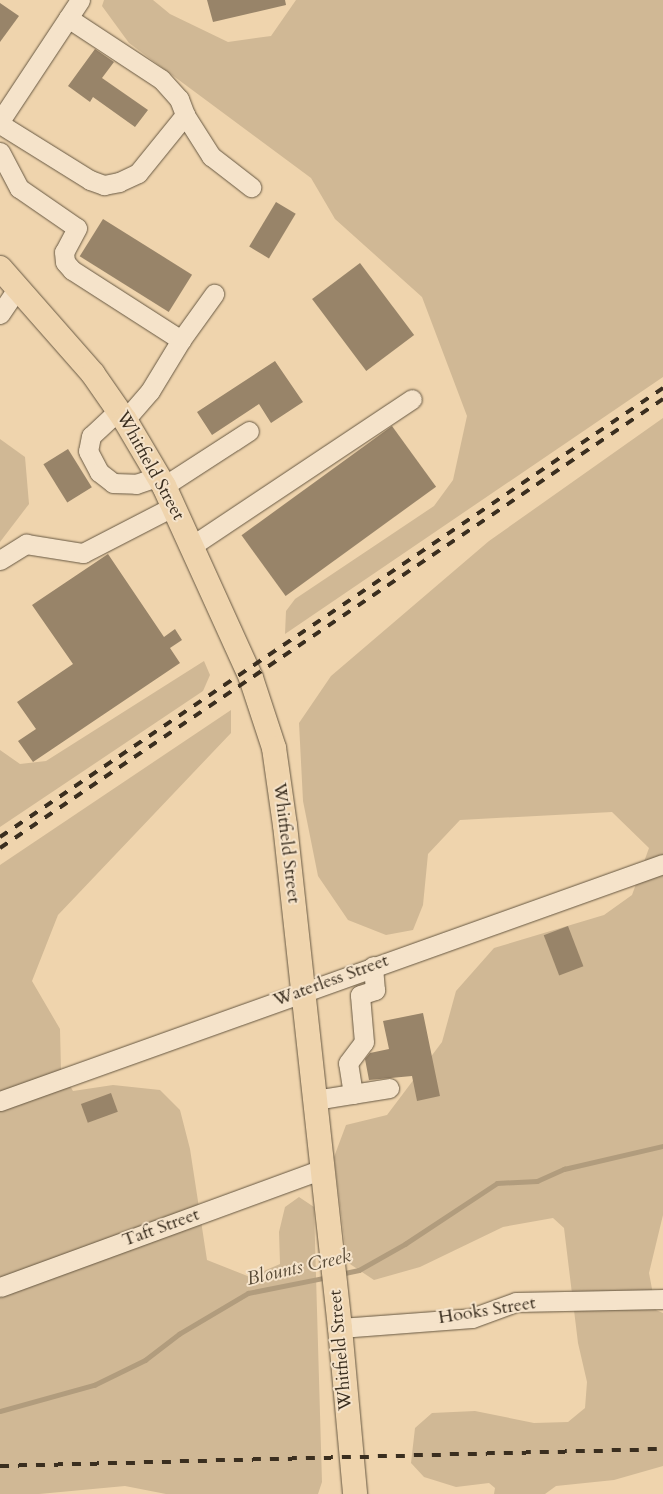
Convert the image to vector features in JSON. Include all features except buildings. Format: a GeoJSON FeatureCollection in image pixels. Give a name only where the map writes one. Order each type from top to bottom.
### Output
{"type":"FeatureCollection","features":[{"type":"Feature","properties":{"kind":"main road","name":"Whitfield Street"},"geometry":{"type":"LineString","coordinates":[[0,268],[93,374],[122,415],[166,489],[193,545],[251,678],[274,748],[304,990],[340,1328],[355,1494]]}},
{"type":"Feature","properties":{"kind":"street"},"geometry":{"type":"LineString","coordinates":[[80,0],[0,122],[90,180],[104,185],[119,182],[138,172],[185,116]]}},
{"type":"Feature","properties":{"kind":"street"},"geometry":{"type":"LineString","coordinates":[[68,18],[161,79],[180,99],[185,116],[211,156],[251,187]]}},
{"type":"Feature","properties":{"kind":"street"},"geometry":{"type":"LineString","coordinates":[[0,152],[19,188],[77,228],[64,252],[65,262],[72,270],[181,340]]}},
{"type":"Feature","properties":{"kind":"street"},"geometry":{"type":"LineString","coordinates":[[0,314],[18,287]]}},
{"type":"Feature","properties":{"kind":"street"},"geometry":{"type":"LineString","coordinates":[[166,489],[136,484],[113,483],[99,472],[88,451],[91,436],[122,415],[150,391],[181,340],[214,294]]}},
{"type":"Feature","properties":{"kind":"street"},"geometry":{"type":"LineString","coordinates":[[193,545],[412,399]]}},
{"type":"Feature","properties":{"kind":"street"},"geometry":{"type":"LineString","coordinates":[[0,560],[26,544],[83,553],[166,489],[249,432]]}},
{"type":"Feature","properties":{"kind":"street","name":"Waterless Street"},"geometry":{"type":"LineString","coordinates":[[0,1101],[304,990],[663,864]]}},
{"type":"Feature","properties":{"kind":"street"},"geometry":{"type":"LineString","coordinates":[[352,1094],[348,1063],[364,1042],[360,995],[375,990],[372,966]]}},
{"type":"Feature","properties":{"kind":"street"},"geometry":{"type":"LineString","coordinates":[[315,1100],[389,1088]]}},
{"type":"Feature","properties":{"kind":"street","name":"Taft Street"},"geometry":{"type":"LineString","coordinates":[[0,1287],[322,1169]]}},
{"type":"Feature","properties":{"kind":"street","name":"Hooks Street"},"geometry":{"type":"LineString","coordinates":[[340,1328],[472,1318],[516,1302],[663,1299]]}},
{"type":"Feature","properties":{"kind":"shaded area"},"geometry":{"type":"Polygon","coordinates":[[[104,0],[153,0],[170,14],[228,42],[271,36],[296,0],[663,0],[663,377],[285,634],[286,611],[295,599],[434,506],[453,480],[467,416],[422,297],[335,219],[311,178],[129,43],[102,6],[104,0]]]}},
{"type":"Feature","properties":{"kind":"shaded area"},"geometry":{"type":"Polygon","coordinates":[[[663,418],[663,1215],[649,1273],[656,1310],[663,1313],[663,1466],[614,1480],[556,1486],[545,1494],[494,1494],[495,1488],[489,1483],[456,1487],[424,1477],[411,1463],[415,1428],[432,1413],[475,1411],[534,1423],[568,1422],[585,1408],[587,1382],[578,1343],[564,1228],[553,1218],[503,1227],[420,1267],[374,1280],[347,1262],[334,1157],[346,1125],[387,1115],[442,1042],[456,991],[494,948],[604,915],[632,895],[649,848],[612,812],[460,820],[428,854],[423,905],[413,930],[386,935],[348,920],[318,876],[303,801],[299,723],[331,676],[489,541],[663,418]]]}},
{"type":"Feature","properties":{"kind":"shaded area"},"geometry":{"type":"Polygon","coordinates":[[[0,439],[25,457],[29,504],[0,542],[0,439]]]}},
{"type":"Feature","properties":{"kind":"shaded area"},"geometry":{"type":"Polygon","coordinates":[[[204,661],[210,675],[203,691],[0,827],[0,750],[20,764],[46,761],[204,661]]]}},
{"type":"Feature","properties":{"kind":"shaded area"},"geometry":{"type":"Polygon","coordinates":[[[231,710],[231,733],[58,915],[32,981],[60,1029],[61,1070],[73,1091],[113,1085],[160,1090],[180,1110],[190,1149],[207,1260],[250,1277],[280,1264],[279,1232],[285,1207],[299,1197],[314,1207],[322,1482],[318,1494],[166,1494],[125,1486],[39,1494],[0,1494],[0,865],[231,710]]]}},
{"type":"Feature","properties":{"kind":"waterway","name":"Blounts Creek"},"geometry":{"type":"LineString","coordinates":[[340,1274],[359,1270],[405,1244],[497,1183],[537,1181],[564,1169],[663,1146]]}},
{"type":"Feature","properties":{"kind":"waterway","name":"Blounts Creek"},"geometry":{"type":"LineString","coordinates":[[0,1411],[94,1385],[145,1360],[179,1334],[248,1293],[328,1277]]}},
{"type":"Feature","properties":{"kind":"railway"},"geometry":{"type":"LineString","coordinates":[[0,837],[663,388]]}},
{"type":"Feature","properties":{"kind":"railway"},"geometry":{"type":"LineString","coordinates":[[0,848],[663,399]]}},
{"type":"Feature","properties":{"kind":"railway"},"geometry":{"type":"LineString","coordinates":[[0,1466],[663,1449]]}}]}
